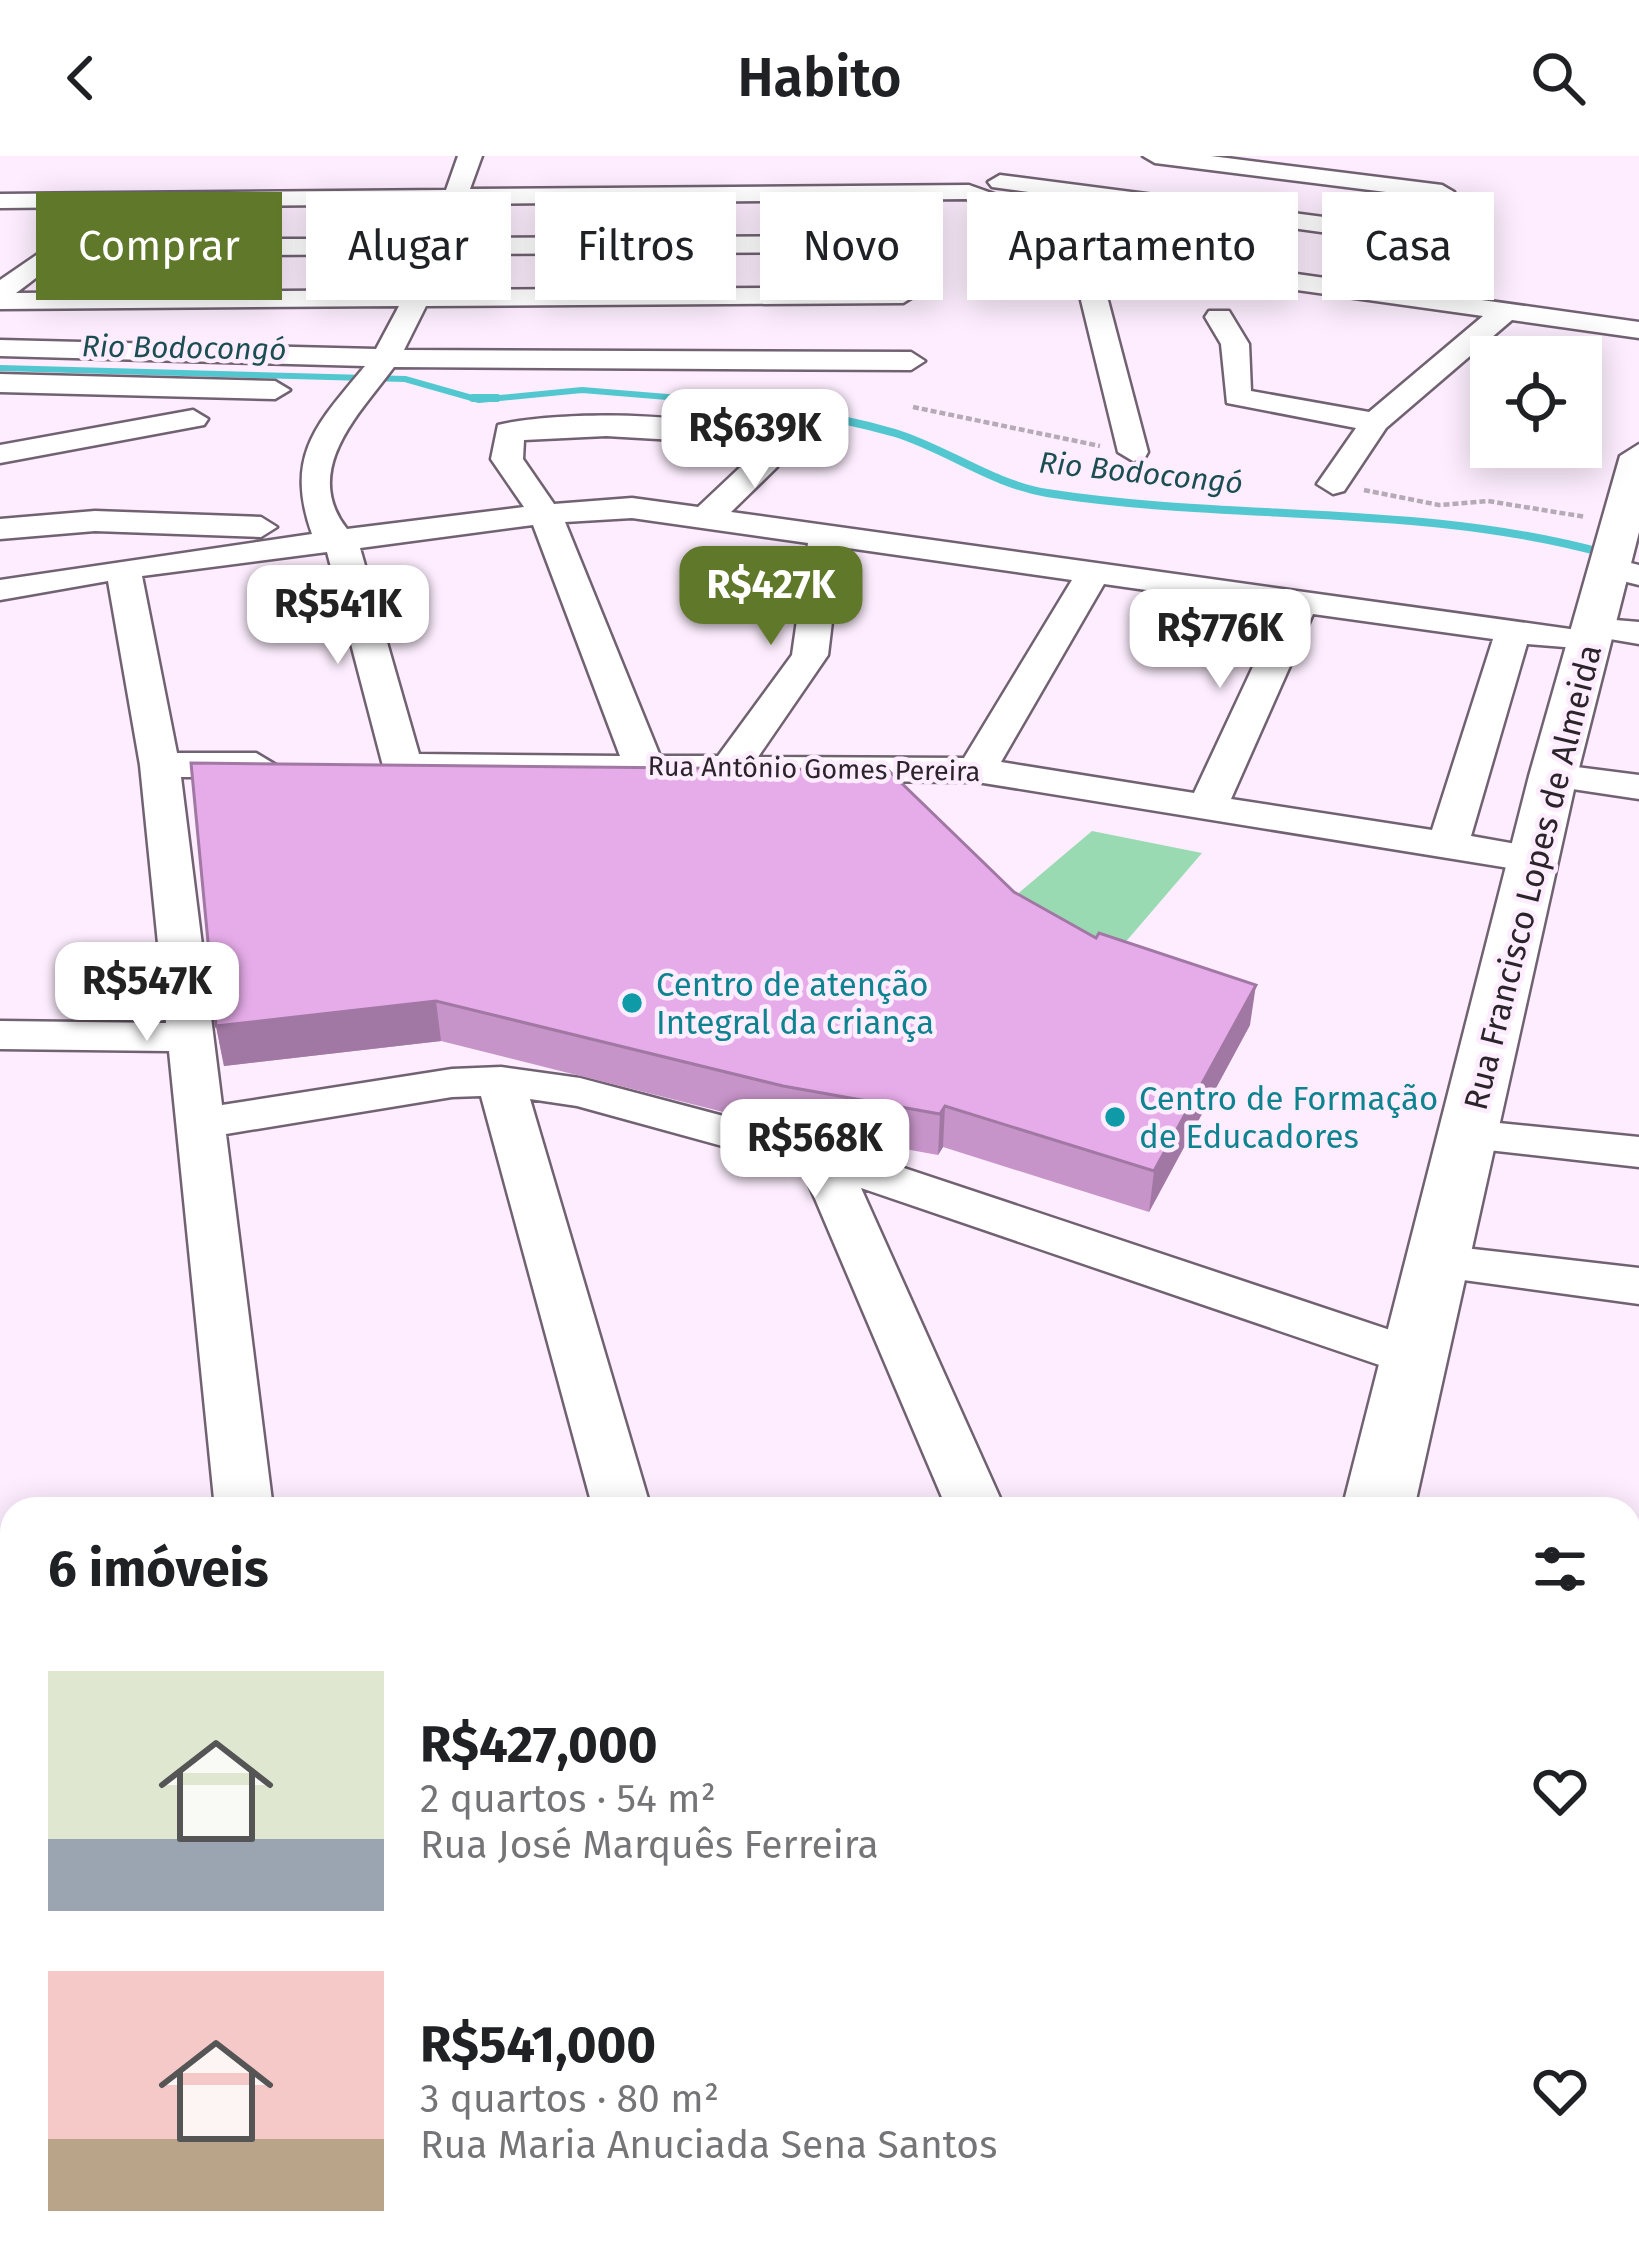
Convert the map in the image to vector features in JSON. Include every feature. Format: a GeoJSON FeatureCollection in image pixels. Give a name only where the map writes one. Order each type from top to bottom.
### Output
{"type":"FeatureCollection","features":[{"type":"Feature","properties":{"kind":"main road","name":"Rua Francisco Lopes de Almeida"},"geometry":{"type":"LineString","coordinates":[[1381,1497],[1553,776],[1607,633],[1624,523]]}},
{"type":"Feature","properties":{"kind":"street"},"geometry":{"type":"LineString","coordinates":[[457,192],[470,156]]}},
{"type":"Feature","properties":{"kind":"street"},"geometry":{"type":"LineString","coordinates":[[878,156],[889,192]]}},
{"type":"Feature","properties":{"kind":"street"},"geometry":{"type":"LineString","coordinates":[[1155,156],[1276,164],[1442,192]]}},
{"type":"Feature","properties":{"kind":"street"},"geometry":{"type":"LineString","coordinates":[[968,176],[1004,192]]}},
{"type":"Feature","properties":{"kind":"street"},"geometry":{"type":"LineString","coordinates":[[924,192],[968,176],[1032,192]]}},
{"type":"Feature","properties":{"kind":"street"},"geometry":{"type":"LineString","coordinates":[[2,201],[37,187],[92,192]]}},
{"type":"Feature","properties":{"kind":"street"},"geometry":{"type":"LineString","coordinates":[[511,197],[760,195]]}},
{"type":"Feature","properties":{"kind":"street"},"geometry":{"type":"LineString","coordinates":[[511,245],[760,244]]}},
{"type":"Feature","properties":{"kind":"street"},"geometry":{"type":"LineString","coordinates":[[1298,259],[1504,312],[1639,330]]}},
{"type":"Feature","properties":{"kind":"street"},"geometry":{"type":"LineString","coordinates":[[0,296],[36,269]]}},
{"type":"Feature","properties":{"kind":"street"},"geometry":{"type":"LineString","coordinates":[[0,296],[306,299]]}},
{"type":"Feature","properties":{"kind":"street"},"geometry":{"type":"LineString","coordinates":[[403,766],[316,477],[331,425],[372,376],[418,300],[907,328]]}},
{"type":"Feature","properties":{"kind":"street"},"geometry":{"type":"LineString","coordinates":[[903,300],[913,407]]}},
{"type":"Feature","properties":{"kind":"street"},"geometry":{"type":"LineString","coordinates":[[1094,300],[1133,452]]}},
{"type":"Feature","properties":{"kind":"street"},"geometry":{"type":"LineString","coordinates":[[1333,484],[1375,422],[1504,312]]}},
{"type":"Feature","properties":{"kind":"street"},"geometry":{"type":"LineString","coordinates":[[1219,317],[1238,357],[1234,394],[1253,404],[1375,422]]}},
{"type":"Feature","properties":{"kind":"street"},"geometry":{"type":"LineString","coordinates":[[0,383],[372,376],[907,328]]}},
{"type":"Feature","properties":{"kind":"street"},"geometry":{"type":"LineString","coordinates":[[0,348],[372,376]]}},
{"type":"Feature","properties":{"kind":"street"},"geometry":{"type":"LineString","coordinates":[[0,454],[193,419]]}},
{"type":"Feature","properties":{"kind":"street"},"geometry":{"type":"LineString","coordinates":[[644,766],[545,514],[507,459],[509,431],[659,428],[733,438],[766,454],[766,460],[705,519]]}},
{"type":"Feature","properties":{"kind":"street"},"geometry":{"type":"LineString","coordinates":[[0,590],[334,536],[632,508],[1514,632],[1607,633]]}},
{"type":"Feature","properties":{"kind":"street"},"geometry":{"type":"LineString","coordinates":[[0,529],[54,522],[334,536]]}},
{"type":"Feature","properties":{"kind":"street"},"geometry":{"type":"LineString","coordinates":[[0,550],[54,522]]}},
{"type":"Feature","properties":{"kind":"street"},"geometry":{"type":"LineString","coordinates":[[732,765],[810,655],[826,536]]}},
{"type":"Feature","properties":{"kind":"street"},"geometry":{"type":"LineString","coordinates":[[123,568],[160,765],[187,1037],[243,1497]]}},
{"type":"Feature","properties":{"kind":"street"},"geometry":{"type":"LineString","coordinates":[[976,770],[1092,575]]}},
{"type":"Feature","properties":{"kind":"street"},"geometry":{"type":"LineString","coordinates":[[1207,808],[1300,604]]}},
{"type":"Feature","properties":{"kind":"street"},"geometry":{"type":"LineString","coordinates":[[1447,847],[1514,632]]}},
{"type":"Feature","properties":{"kind":"street"},"geometry":{"type":"LineString","coordinates":[[160,765],[292,765]]}},
{"type":"Feature","properties":{"kind":"street","name":"Rua Antônio Gomes Pereira"},"geometry":{"type":"LineString","coordinates":[[358,766],[976,770],[1534,859]]}},
{"type":"Feature","properties":{"kind":"street"},"geometry":{"type":"LineString","coordinates":[[1553,776],[1639,787]]}},
{"type":"Feature","properties":{"kind":"street"},"geometry":{"type":"LineString","coordinates":[[0,1035],[187,1037]]}},
{"type":"Feature","properties":{"kind":"street"},"geometry":{"type":"LineString","coordinates":[[201,1124],[452,1083],[501,1081],[580,1092],[823,1158],[1416,1358]]}},
{"type":"Feature","properties":{"kind":"street"},"geometry":{"type":"LineString","coordinates":[[501,1081],[619,1497]]}},
{"type":"Feature","properties":{"kind":"street"},"geometry":{"type":"LineString","coordinates":[[1469,1135],[1639,1152]]}},
{"type":"Feature","properties":{"kind":"street"},"geometry":{"type":"LineString","coordinates":[[823,1158],[971,1497]]}},
{"type":"Feature","properties":{"kind":"street"},"geometry":{"type":"LineString","coordinates":[[1438,1262],[1639,1286]]}},
{"type":"Feature","properties":{"kind":"path"},"geometry":{"type":"LineString","coordinates":[[913,407],[1133,452]]}},
{"type":"Feature","properties":{"kind":"path"},"geometry":{"type":"LineString","coordinates":[[1333,484],[1438,505],[1488,501],[1624,523]]}},
{"type":"Feature","properties":{"kind":"green space"},"geometry":{"type":"Polygon","coordinates":[[[1092,831],[1202,853],[1117,952],[995,913],[1092,831]]]}},
{"type":"Feature","properties":{"kind":"building","name":"Centro de atenção Integral da criança"},"geometry":{"type":"Polygon","coordinates":[[[191,763],[888,770],[1014,892],[1096,938],[1099,933],[1256,985],[1154,1171],[945,1106],[940,1114],[783,1086],[436,1001],[216,1026],[191,763]]]}},
{"type":"Feature","properties":{"kind":"waterway","name":"Rio Bodocongó"},"geometry":{"type":"LineString","coordinates":[[0,368],[405,379],[479,400],[582,390],[684,398]]}},
{"type":"Feature","properties":{"kind":"waterway","name":"Rio Bodocongó"},"geometry":{"type":"LineString","coordinates":[[473,398],[497,398]]}},
{"type":"Feature","properties":{"kind":"waterway","name":"Rio Bodocongó"},"geometry":{"type":"LineString","coordinates":[[680,398],[684,398]]}},
{"type":"Feature","properties":{"kind":"waterway","name":"Rio Bodocongó"},"geometry":{"type":"LineString","coordinates":[[684,398],[716,401]]}},
{"type":"Feature","properties":{"kind":"waterway","name":"Rio Bodocongó"},"geometry":{"type":"LineString","coordinates":[[684,398],[789,410],[869,426],[914,440],[1007,482],[1047,493],[1187,508],[1468,527],[1607,554]]}},
{"type":"Feature","properties":{"kind":"place","name":"Centro de atenção Integral da criança"},"geometry":{"type":"Point","coordinates":[632,1003]}},
{"type":"Feature","properties":{"kind":"place","name":"Centro de Formação de Educadores"},"geometry":{"type":"Point","coordinates":[1115,1117]}}]}
